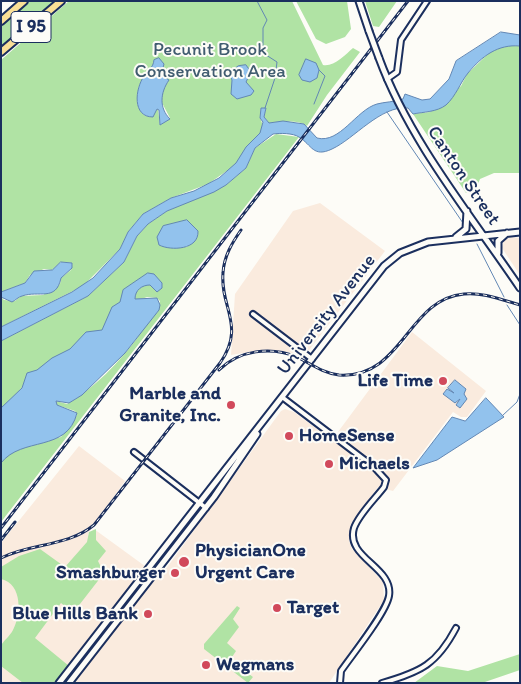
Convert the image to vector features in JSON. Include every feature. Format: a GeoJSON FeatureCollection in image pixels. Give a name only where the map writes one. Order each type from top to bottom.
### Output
{"type":"FeatureCollection","features":[{"type":"Feature","properties":{"kind":"highway","name":"I 95"},"geometry":{"type":"LineString","coordinates":[[1,21],[24,1]]}},
{"type":"Feature","properties":{"kind":"highway","name":"I 95"},"geometry":{"type":"LineString","coordinates":[[1,52],[61,1]]}},
{"type":"Feature","properties":{"kind":"main road","name":"Canton Street"},"geometry":{"type":"LineString","coordinates":[[359,1],[387,79],[403,113],[520,288]]}},
{"type":"Feature","properties":{"kind":"main road"},"geometry":{"type":"LineString","coordinates":[[452,239],[466,229],[468,210]]}},
{"type":"Feature","properties":{"kind":"main road"},"geometry":{"type":"LineString","coordinates":[[498,256],[497,247],[499,240],[510,232]]}},
{"type":"Feature","properties":{"kind":"main road","name":"University Avenue"},"geometry":{"type":"LineString","coordinates":[[59,683],[389,261],[421,244],[520,232]]}},
{"type":"Feature","properties":{"kind":"main road","name":"University Avenue"},"geometry":{"type":"LineString","coordinates":[[69,683],[206,508],[246,451],[261,425]]}},
{"type":"Feature","properties":{"kind":"street"},"geometry":{"type":"LineString","coordinates":[[387,79],[397,72],[398,50],[402,37],[427,1]]}},
{"type":"Feature","properties":{"kind":"street"},"geometry":{"type":"LineString","coordinates":[[253,314],[312,359]]}},
{"type":"Feature","properties":{"kind":"street"},"geometry":{"type":"LineString","coordinates":[[282,396],[374,468],[386,480],[384,488],[356,524],[353,537],[357,548],[387,581],[389,598],[341,671],[340,683]]}},
{"type":"Feature","properties":{"kind":"street"},"geometry":{"type":"LineString","coordinates":[[134,452],[206,508]]}},
{"type":"Feature","properties":{"kind":"street"},"geometry":{"type":"LineString","coordinates":[[382,683],[407,676],[426,666],[444,650],[456,628]]}},
{"type":"Feature","properties":{"kind":"shaded area"},"geometry":{"type":"Polygon","coordinates":[[[320,203],[385,251],[303,358],[289,352],[261,350],[231,355],[235,294],[293,211],[320,203]]]}},
{"type":"Feature","properties":{"kind":"shaded area"},"geometry":{"type":"Polygon","coordinates":[[[511,237],[520,238],[520,275],[502,248],[504,240],[511,237]]]}},
{"type":"Feature","properties":{"kind":"shaded area"},"geometry":{"type":"Polygon","coordinates":[[[412,332],[486,391],[467,417],[461,417],[453,412],[393,491],[378,487],[351,524],[349,541],[352,549],[383,582],[384,600],[329,683],[1,683],[1,543],[79,446],[125,481],[88,536],[94,529],[160,577],[281,411],[285,409],[294,412],[332,440],[412,332]]]}},
{"type":"Feature","properties":{"kind":"green space"},"geometry":{"type":"Polygon","coordinates":[[[30,1],[54,1],[1,47],[1,26],[30,1]]]}},
{"type":"Feature","properties":{"kind":"green space","name":"Pecunit Brook Conservation Area"},"geometry":{"type":"Polygon","coordinates":[[[69,1],[292,1],[323,65],[335,62],[353,48],[360,52],[327,95],[307,126],[298,122],[269,123],[264,117],[266,108],[261,108],[260,117],[265,132],[241,164],[231,168],[208,184],[171,198],[143,214],[128,232],[120,249],[83,286],[1,327],[1,297],[4,300],[15,301],[21,296],[43,295],[60,284],[61,278],[71,270],[72,263],[61,262],[52,270],[44,269],[30,275],[25,283],[1,292],[1,60],[69,1]],[[139,86],[138,107],[146,116],[158,109],[160,125],[170,118],[161,101],[139,86]]]}},
{"type":"Feature","properties":{"kind":"green space"},"geometry":{"type":"Polygon","coordinates":[[[296,1],[347,1],[351,29],[345,37],[326,44],[316,39],[296,1]]]}},
{"type":"Feature","properties":{"kind":"green space"},"geometry":{"type":"Polygon","coordinates":[[[365,1],[397,1],[379,27],[373,26],[365,1]]]}},
{"type":"Feature","properties":{"kind":"green space"},"geometry":{"type":"Polygon","coordinates":[[[506,45],[520,46],[520,173],[494,173],[480,179],[476,189],[466,193],[413,114],[430,112],[461,86],[467,74],[492,50],[506,45]]]}},
{"type":"Feature","properties":{"kind":"green space"},"geometry":{"type":"Polygon","coordinates":[[[276,134],[299,137],[1,522],[1,453],[61,437],[77,415],[75,411],[57,405],[56,401],[67,404],[77,398],[115,365],[138,337],[24,385],[1,412],[1,341],[88,296],[124,262],[137,236],[148,224],[167,211],[226,185],[246,168],[255,148],[276,134]],[[187,220],[164,247],[187,247],[198,231],[187,220]],[[147,297],[139,300],[157,313],[160,301],[157,298],[147,297]]]}},
{"type":"Feature","properties":{"kind":"green space"},"geometry":{"type":"Polygon","coordinates":[[[96,529],[96,540],[106,551],[98,561],[104,573],[73,613],[61,603],[35,638],[69,666],[56,683],[23,683],[1,666],[1,646],[16,624],[19,609],[17,593],[8,582],[1,579],[1,567],[19,556],[40,549],[65,567],[87,542],[89,532],[96,529]]]}},
{"type":"Feature","properties":{"kind":"green space"},"geometry":{"type":"Polygon","coordinates":[[[237,606],[240,608],[233,619],[239,627],[227,643],[236,651],[230,660],[253,677],[248,683],[204,649],[204,644],[237,606]]]}},
{"type":"Feature","properties":{"kind":"green space"},"geometry":{"type":"Polygon","coordinates":[[[520,654],[520,670],[482,683],[414,683],[437,666],[468,671],[520,654]]]}},
{"type":"Feature","properties":{"kind":"water"},"geometry":{"type":"Polygon","coordinates":[[[501,32],[520,35],[520,46],[498,49],[485,56],[468,73],[453,98],[446,105],[434,110],[413,114],[408,108],[398,108],[378,117],[332,149],[321,152],[313,149],[296,136],[273,134],[255,148],[246,168],[226,185],[214,192],[167,211],[148,224],[137,236],[124,262],[88,296],[1,341],[1,327],[72,292],[93,278],[120,249],[128,232],[143,214],[171,198],[194,191],[219,178],[236,163],[246,147],[260,133],[263,122],[260,118],[261,108],[266,108],[264,117],[269,123],[283,121],[304,124],[317,138],[325,139],[341,131],[369,107],[403,99],[405,94],[422,100],[430,99],[449,79],[456,61],[501,32]]]}},
{"type":"Feature","properties":{"kind":"water"},"geometry":{"type":"Polygon","coordinates":[[[159,58],[164,64],[161,75],[169,80],[162,95],[162,105],[170,119],[160,125],[159,110],[157,109],[153,117],[146,116],[141,112],[137,101],[141,81],[154,60],[159,58]]]}},
{"type":"Feature","properties":{"kind":"water"},"geometry":{"type":"Polygon","coordinates":[[[306,59],[316,63],[319,70],[317,78],[310,82],[302,80],[299,75],[306,59]]]}},
{"type":"Feature","properties":{"kind":"water"},"geometry":{"type":"Polygon","coordinates":[[[246,65],[251,72],[246,82],[254,91],[251,95],[237,99],[231,94],[232,80],[229,73],[238,66],[246,65]]]}},
{"type":"Feature","properties":{"kind":"water"},"geometry":{"type":"Polygon","coordinates":[[[187,220],[198,231],[194,242],[177,248],[159,245],[157,237],[163,226],[187,220]]]}},
{"type":"Feature","properties":{"kind":"water"},"geometry":{"type":"Polygon","coordinates":[[[61,262],[72,263],[72,268],[61,278],[59,285],[51,293],[28,294],[12,302],[1,297],[1,292],[25,283],[34,271],[52,270],[61,262]]]}},
{"type":"Feature","properties":{"kind":"water"},"geometry":{"type":"Polygon","coordinates":[[[148,273],[154,274],[162,283],[162,288],[157,292],[150,285],[144,286],[138,291],[135,299],[157,298],[160,305],[159,310],[125,353],[82,395],[69,403],[56,401],[57,405],[77,413],[72,426],[64,434],[54,439],[20,449],[1,463],[1,408],[22,388],[27,373],[37,370],[52,358],[70,349],[86,332],[102,330],[112,307],[120,302],[123,290],[148,273]]]}},
{"type":"Feature","properties":{"kind":"water"},"geometry":{"type":"Polygon","coordinates":[[[455,380],[466,389],[464,394],[467,399],[460,408],[456,405],[460,399],[455,403],[443,394],[447,389],[454,393],[448,388],[455,380]]]}},
{"type":"Feature","properties":{"kind":"water"},"geometry":{"type":"Polygon","coordinates":[[[486,398],[504,417],[437,460],[413,468],[452,417],[465,421],[486,398]]]}},
{"type":"Feature","properties":{"kind":"waterway"},"geometry":{"type":"LineString","coordinates":[[257,1],[267,20],[263,28],[263,53],[277,62],[275,78],[265,108]]}},
{"type":"Feature","properties":{"kind":"waterway"},"geometry":{"type":"LineString","coordinates":[[314,104],[325,76],[319,70]]}},
{"type":"Feature","properties":{"kind":"waterway"},"geometry":{"type":"LineString","coordinates":[[387,112],[463,223]]}},
{"type":"Feature","properties":{"kind":"waterway"},"geometry":{"type":"LineString","coordinates":[[477,244],[504,297]]}},
{"type":"Feature","properties":{"kind":"waterway"},"geometry":{"type":"LineString","coordinates":[[507,305],[520,325]]}},
{"type":"Feature","properties":{"kind":"waterway"},"geometry":{"type":"LineString","coordinates":[[502,416],[517,402],[520,394]]}},
{"type":"Feature","properties":{"kind":"railway"},"geometry":{"type":"LineString","coordinates":[[1,528],[408,1]]}},
{"type":"Feature","properties":{"kind":"railway"},"geometry":{"type":"LineString","coordinates":[[1,558],[13,553],[61,541],[94,525],[220,363],[227,350],[232,327],[225,297],[223,273],[229,250],[241,230]]}},
{"type":"Feature","properties":{"kind":"railway"},"geometry":{"type":"LineString","coordinates":[[219,370],[236,358],[246,354],[266,351],[297,357],[333,374],[360,373],[378,365],[392,352],[429,309],[445,299],[464,294],[478,294],[520,305]]}},
{"type":"Feature","properties":{"kind":"railway"},"geometry":{"type":"LineString","coordinates":[[1,540],[15,522]]}},
{"type":"Feature","properties":{"kind":"place","name":"Life Time"},"geometry":{"type":"Point","coordinates":[443,381]}},
{"type":"Feature","properties":{"kind":"place","name":"Marble and Granite, Inc."},"geometry":{"type":"Point","coordinates":[231,405]}},
{"type":"Feature","properties":{"kind":"place","name":"HomeSense"},"geometry":{"type":"Point","coordinates":[289,436]}},
{"type":"Feature","properties":{"kind":"place","name":"Michaels"},"geometry":{"type":"Point","coordinates":[329,464]}},
{"type":"Feature","properties":{"kind":"place","name":"PhysicianOne Urgent Care"},"geometry":{"type":"Point","coordinates":[184,562]}},
{"type":"Feature","properties":{"kind":"place","name":"Smashburger"},"geometry":{"type":"Point","coordinates":[175,573]}},
{"type":"Feature","properties":{"kind":"place","name":"Target"},"geometry":{"type":"Point","coordinates":[277,608]}},
{"type":"Feature","properties":{"kind":"place","name":"Blue Hills Bank"},"geometry":{"type":"Point","coordinates":[148,614]}},
{"type":"Feature","properties":{"kind":"place","name":"Wegmans"},"geometry":{"type":"Point","coordinates":[206,665]}}]}
